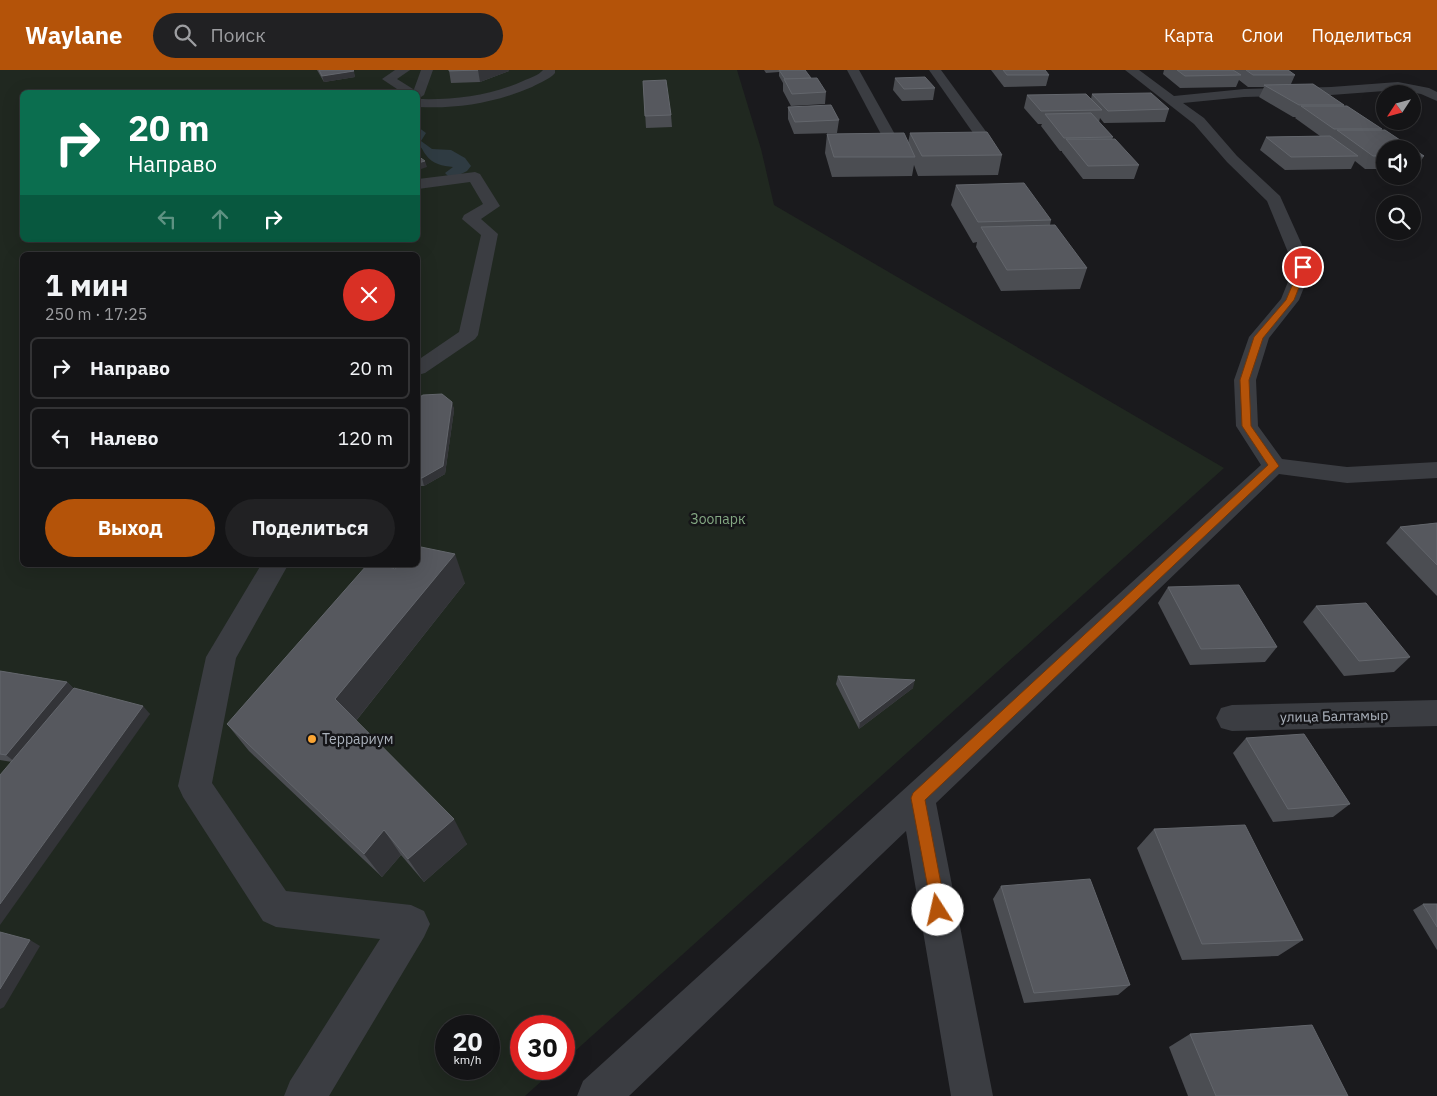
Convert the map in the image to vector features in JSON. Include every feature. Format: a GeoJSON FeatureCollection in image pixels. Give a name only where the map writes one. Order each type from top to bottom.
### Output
{"type":"FeatureCollection","features":[{"type":"Feature","properties":{"kind":"street"},"geometry":{"type":"LineString","coordinates":[[404,70],[388,79],[407,89],[405,90]]}},
{"type":"Feature","properties":{"kind":"street"},"geometry":{"type":"LineString","coordinates":[[420,90],[427,70]]}},
{"type":"Feature","properties":{"kind":"street"},"geometry":{"type":"LineString","coordinates":[[420,103],[463,104],[497,97],[527,85],[549,73],[549,70]]}},
{"type":"Feature","properties":{"kind":"street"},"geometry":{"type":"LineString","coordinates":[[852,70],[890,138]]}},
{"type":"Feature","properties":{"kind":"street"},"geometry":{"type":"LineString","coordinates":[[935,70],[984,137]]}},
{"type":"Feature","properties":{"kind":"street"},"geometry":{"type":"LineString","coordinates":[[1131,70],[1199,121],[1232,159],[1274,199],[1303,267],[1290,300],[1258,337],[1245,380],[1247,426],[1274,466],[1348,475],[1437,470]]}},
{"type":"Feature","properties":{"kind":"street"},"geometry":{"type":"LineString","coordinates":[[1171,100],[1244,93],[1331,91],[1398,86],[1425,91],[1437,97]]}},
{"type":"Feature","properties":{"kind":"street"},"geometry":{"type":"LineString","coordinates":[[420,184],[475,177],[492,206],[470,219],[490,234],[468,335],[420,368]]}},
{"type":"Feature","properties":{"kind":"street"},"geometry":{"type":"LineString","coordinates":[[598,1096],[1274,466]]}},
{"type":"Feature","properties":{"kind":"street"},"geometry":{"type":"LineString","coordinates":[[274,567],[222,657],[195,786],[276,908],[411,924],[305,1096]]}},
{"type":"Feature","properties":{"kind":"street","name":"улица Балтамыр"},"geometry":{"type":"LineString","coordinates":[[1232,718],[1437,713]]}},
{"type":"Feature","properties":{"kind":"street"},"geometry":{"type":"LineString","coordinates":[[918,798],[972,1096]]}},
{"type":"Feature","properties":{"kind":"green space","name":"Зоопарк"},"geometry":{"type":"Polygon","coordinates":[[[0,70],[737,70],[761,149],[774,205],[1224,468],[575,1051],[575,1015],[510,1015],[510,1080],[543,1080],[525,1096],[0,1096],[0,70]]]}},
{"type":"Feature","properties":{"kind":"shaded area"},"geometry":{"type":"Polygon","coordinates":[[[420,128],[426,133],[421,141],[432,149],[451,150],[465,158],[471,166],[467,171],[451,179],[445,173],[453,167],[431,161],[421,147],[420,128]]]}},
{"type":"Feature","properties":{"kind":"building"},"geometry":{"type":"Polygon","coordinates":[[[319,70],[353,70],[354,71],[322,76],[319,70]]]}},
{"type":"Feature","properties":{"kind":"building"},"geometry":{"type":"Polygon","coordinates":[[[779,70],[805,70],[811,78],[785,79],[779,70]]]}},
{"type":"Feature","properties":{"kind":"building"},"geometry":{"type":"Polygon","coordinates":[[[1003,70],[1045,70],[1049,75],[1007,75],[1003,70]]]}},
{"type":"Feature","properties":{"kind":"building"},"geometry":{"type":"Polygon","coordinates":[[[1177,70],[1233,70],[1241,75],[1185,76],[1177,70]]]}},
{"type":"Feature","properties":{"kind":"building"},"geometry":{"type":"Polygon","coordinates":[[[1246,70],[1288,70],[1295,75],[1253,75],[1246,70]]]}},
{"type":"Feature","properties":{"kind":"building"},"geometry":{"type":"Polygon","coordinates":[[[925,77],[935,88],[904,89],[895,78],[925,77]]]}},
{"type":"Feature","properties":{"kind":"building"},"geometry":{"type":"Polygon","coordinates":[[[817,78],[826,92],[792,94],[784,79],[817,78]]]}},
{"type":"Feature","properties":{"kind":"building"},"geometry":{"type":"Polygon","coordinates":[[[666,80],[671,115],[645,116],[643,81],[666,80]]]}},
{"type":"Feature","properties":{"kind":"building"},"geometry":{"type":"Polygon","coordinates":[[[1313,84],[1344,105],[1299,105],[1264,85],[1313,84]]]}},
{"type":"Feature","properties":{"kind":"building"},"geometry":{"type":"Polygon","coordinates":[[[1151,93],[1169,109],[1108,111],[1092,94],[1151,93]]]}},
{"type":"Feature","properties":{"kind":"building"},"geometry":{"type":"Polygon","coordinates":[[[1086,94],[1102,110],[1041,111],[1027,95],[1086,94]]]}},
{"type":"Feature","properties":{"kind":"building"},"geometry":{"type":"Polygon","coordinates":[[[831,105],[839,120],[795,122],[788,107],[831,105]]]}},
{"type":"Feature","properties":{"kind":"building"},"geometry":{"type":"Polygon","coordinates":[[[1301,106],[1347,106],[1376,125],[1376,129],[1334,129],[1301,106]]]}},
{"type":"Feature","properties":{"kind":"building"},"geometry":{"type":"Polygon","coordinates":[[[1091,113],[1113,137],[1064,138],[1045,114],[1091,113]]]}},
{"type":"Feature","properties":{"kind":"building"},"geometry":{"type":"Polygon","coordinates":[[[1337,130],[1385,130],[1400,140],[1376,140],[1376,156],[1373,156],[1337,130]]]}},
{"type":"Feature","properties":{"kind":"building"},"geometry":{"type":"Polygon","coordinates":[[[987,132],[1002,155],[922,156],[910,133],[987,132]]]}},
{"type":"Feature","properties":{"kind":"building"},"geometry":{"type":"Polygon","coordinates":[[[904,133],[915,157],[834,157],[827,134],[904,133]]]}},
{"type":"Feature","properties":{"kind":"building"},"geometry":{"type":"Polygon","coordinates":[[[1330,136],[1358,156],[1291,157],[1266,137],[1330,136]]]}},
{"type":"Feature","properties":{"kind":"building"},"geometry":{"type":"Polygon","coordinates":[[[1066,139],[1115,139],[1139,165],[1088,166],[1066,139]]]}},
{"type":"Feature","properties":{"kind":"building"},"geometry":{"type":"Polygon","coordinates":[[[1024,183],[1051,220],[978,222],[956,185],[1024,183]]]}},
{"type":"Feature","properties":{"kind":"building"},"geometry":{"type":"Polygon","coordinates":[[[1055,225],[1087,268],[1007,270],[981,227],[1055,225]]]}},
{"type":"Feature","properties":{"kind":"building"},"geometry":{"type":"Polygon","coordinates":[[[442,394],[452,402],[443,466],[420,478],[420,397],[442,394]]]}},
{"type":"Feature","properties":{"kind":"building"},"geometry":{"type":"Polygon","coordinates":[[[1437,523],[1437,565],[1400,527],[1437,523]]]}},
{"type":"Feature","properties":{"kind":"building","name":"Террариум"},"geometry":{"type":"Polygon","coordinates":[[[420,548],[455,554],[335,699],[454,819],[408,859],[384,830],[364,854],[227,724],[365,567],[390,567],[395,569],[398,567],[420,567],[420,548]]]}},
{"type":"Feature","properties":{"kind":"building"},"geometry":{"type":"Polygon","coordinates":[[[1239,585],[1277,647],[1201,649],[1168,587],[1239,585]]]}},
{"type":"Feature","properties":{"kind":"building"},"geometry":{"type":"Polygon","coordinates":[[[1366,603],[1410,657],[1359,661],[1316,606],[1366,603]]]}},
{"type":"Feature","properties":{"kind":"building"},"geometry":{"type":"Polygon","coordinates":[[[0,671],[67,682],[6,755],[0,754],[0,671]]]}},
{"type":"Feature","properties":{"kind":"building"},"geometry":{"type":"Polygon","coordinates":[[[838,676],[915,680],[860,722],[838,676]]]}},
{"type":"Feature","properties":{"kind":"building"},"geometry":{"type":"Polygon","coordinates":[[[74,688],[143,706],[0,904],[0,775],[74,688]]]}},
{"type":"Feature","properties":{"kind":"building"},"geometry":{"type":"Polygon","coordinates":[[[1304,734],[1350,804],[1288,809],[1246,738],[1304,734]]]}},
{"type":"Feature","properties":{"kind":"building"},"geometry":{"type":"Polygon","coordinates":[[[1245,825],[1303,940],[1202,944],[1154,829],[1245,825]]]}},
{"type":"Feature","properties":{"kind":"building"},"geometry":{"type":"Polygon","coordinates":[[[1090,879],[1130,985],[1034,993],[1001,886],[1090,879]]]}},
{"type":"Feature","properties":{"kind":"building"},"geometry":{"type":"Polygon","coordinates":[[[1423,904],[1437,904],[1437,927],[1423,904]]]}},
{"type":"Feature","properties":{"kind":"building"},"geometry":{"type":"Polygon","coordinates":[[[0,932],[30,940],[0,989],[0,932]]]}},
{"type":"Feature","properties":{"kind":"building"},"geometry":{"type":"Polygon","coordinates":[[[1312,1025],[1348,1096],[1216,1096],[1190,1034],[1312,1025]]]}},
{"type":"Feature","properties":{"kind":"place","name":"Террариум"},"geometry":{"type":"Point","coordinates":[312,739]}},
{"type":"Feature","properties":{"kind":"route"},"geometry":{"type":"LineString","coordinates":[[938,910],[918,798],[1274,466],[1247,426],[1245,380],[1258,337],[1290,300],[1303,267]]}}]}
